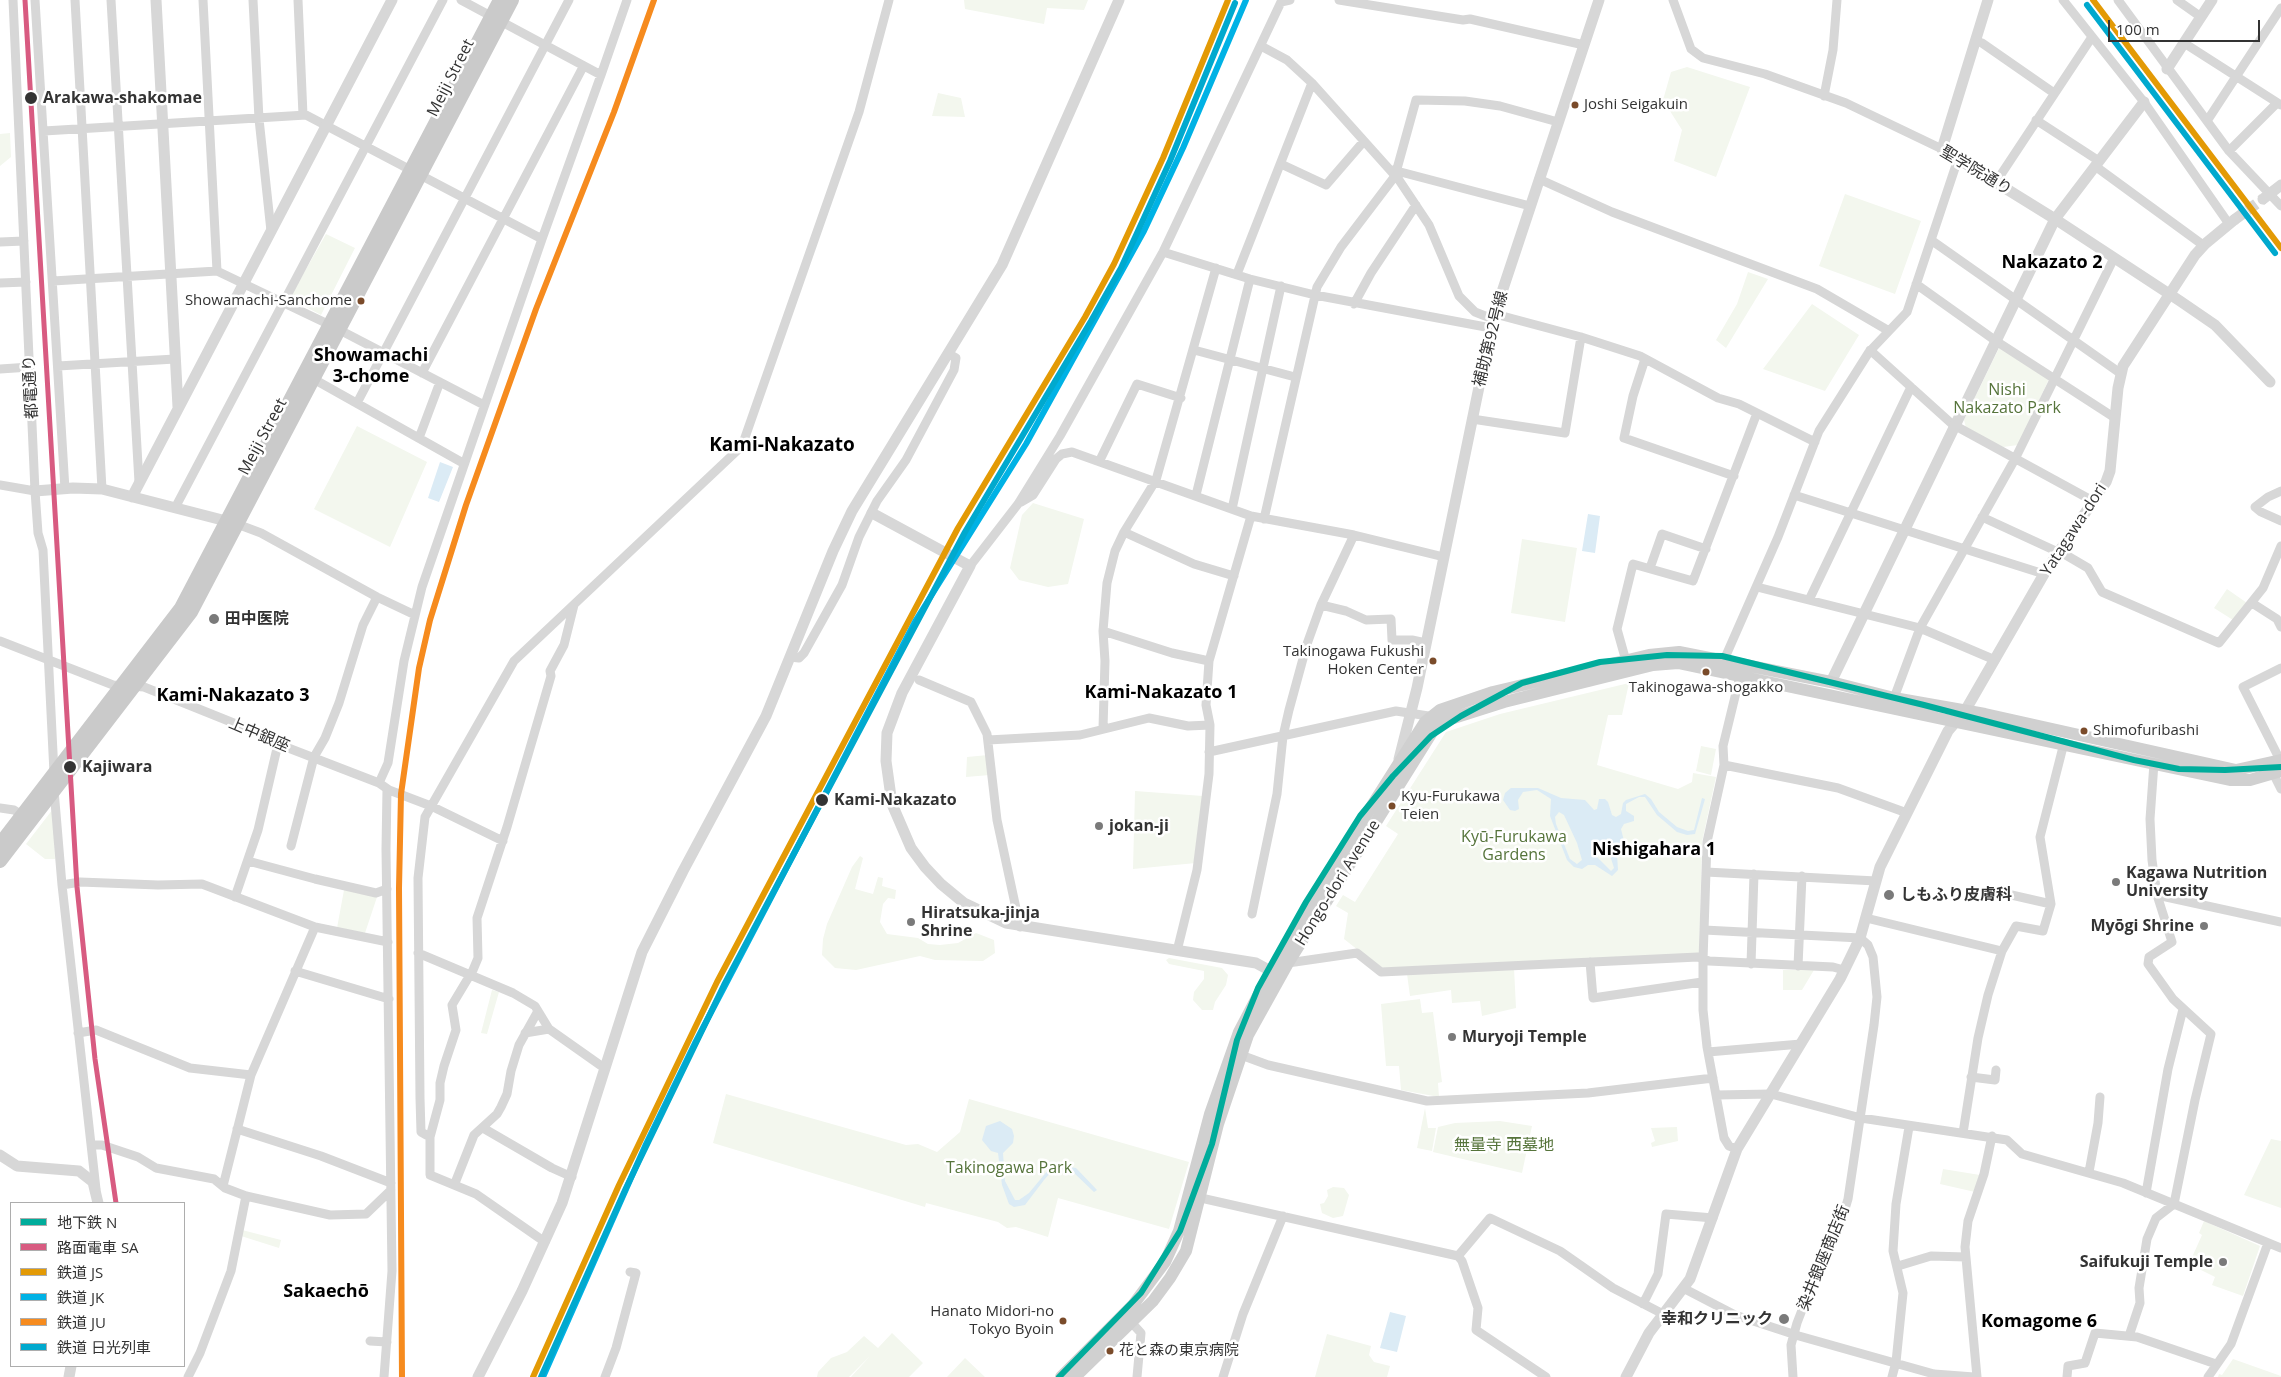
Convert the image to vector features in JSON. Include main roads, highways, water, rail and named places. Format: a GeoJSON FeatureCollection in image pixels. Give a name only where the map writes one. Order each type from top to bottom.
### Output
{"type":"FeatureCollection","features":[{"type":"Feature","properties":{"kind":"main road","name":"Meiji Street"},"geometry":{"type":"LineString","coordinates":[[496,18],[500,0]]}},
{"type":"Feature","properties":{"kind":"main road","name":"Meiji Street"},"geometry":{"type":"LineString","coordinates":[[0,844],[181,608],[231,523],[496,18],[512,0]]}},
{"type":"Feature","properties":{"kind":"main road","name":"Meiji Street"},"geometry":{"type":"LineString","coordinates":[[0,861],[188,617],[231,523]]}},
{"type":"Feature","properties":{"kind":"main road","name":"Hongo-dori Avenue"},"geometry":{"type":"LineString","coordinates":[[1076,1377],[1153,1301],[1170,1278],[1186,1251],[1201,1198],[1218,1124],[1248,1035],[1276,974],[1416,736],[1419,715],[1493,692],[1671,651],[1955,721],[2230,780],[2250,780],[2279,766]]}},
{"type":"Feature","properties":{"kind":"main road","name":"Hongo-dori Avenue"},"geometry":{"type":"LineString","coordinates":[[1276,974],[1288,963],[1437,725],[1504,702],[1661,664],[1685,663],[1734,668],[1831,682],[1894,698],[1965,711],[2236,770],[2279,766]]}},
{"type":"Feature","properties":{"kind":"main road"},"geometry":{"type":"LineString","coordinates":[[1061,1377],[1133,1305],[1165,1262],[1179,1231],[1210,1114],[1239,1032],[1276,974]]}},
{"type":"Feature","properties":{"kind":"tunnel"},"geometry":{"type":"LineString","coordinates":[[2234,220],[2263,199]]}},
{"type":"Feature","properties":{"kind":"metro line","name":"N"},"geometry":{"type":"LineString","coordinates":[[1059,1377],[1141,1293],[1180,1231],[1212,1144],[1237,1040],[1258,988],[1306,902],[1360,816],[1393,776],[1431,736],[1461,716],[1522,683],[1600,662],[1667,655],[1722,656],[1924,705],[2134,760],[2179,769],[2225,770],[2281,767]]}},
{"type":"Feature","properties":{"kind":"tram line","name":"SA"},"geometry":{"type":"LineString","coordinates":[[25,0],[77,887],[95,1059],[116,1202]]}},
{"type":"Feature","properties":{"kind":"rail line","name":"JU"},"geometry":{"type":"LineString","coordinates":[[402,1377],[399,888],[401,794],[419,668],[430,620],[466,505],[536,309],[614,112],[654,0]]}},
{"type":"Feature","properties":{"kind":"rail line","name":"JS"},"geometry":{"type":"LineString","coordinates":[[533,1377],[619,1185],[717,982],[958,528],[1085,317],[1114,264],[1163,158],[1228,0]]}},
{"type":"Feature","properties":{"kind":"rail line","name":"JK"},"geometry":{"type":"LineString","coordinates":[[543,1377],[646,1144],[695,1043],[916,620],[1026,444],[1144,231],[1183,148],[1246,0]]}},
{"type":"Feature","properties":{"kind":"rail line","name":"JS"},"geometry":{"type":"LineString","coordinates":[[2093,0],[2281,248]]}},
{"type":"Feature","properties":{"kind":"rail line","name":"日光列車"},"geometry":{"type":"LineString","coordinates":[[541,1377],[626,1188],[724,985],[965,532],[1121,268],[1170,161],[1235,3]]}},
{"type":"Feature","properties":{"kind":"rail line","name":"日光列車"},"geometry":{"type":"LineString","coordinates":[[2087,5],[2275,253]]}},
{"type":"Feature","properties":{"kind":"place","name":"Arakawa-shakomae"},"geometry":{"type":"Point","coordinates":[31,98]}},
{"type":"Feature","properties":{"kind":"place","name":"Joshi Seigakuin"},"geometry":{"type":"Point","coordinates":[1575,105]}},
{"type":"Feature","properties":{"kind":"place","name":"Showamachi-Sanchome"},"geometry":{"type":"Point","coordinates":[361,301]}},
{"type":"Feature","properties":{"kind":"place","name":"田中医院"},"geometry":{"type":"Point","coordinates":[214,619]}},
{"type":"Feature","properties":{"kind":"place","name":"Takinogawa Fukushi Hoken Center"},"geometry":{"type":"Point","coordinates":[1433,661]}},
{"type":"Feature","properties":{"kind":"place","name":"Takinogawa-shogakko"},"geometry":{"type":"Point","coordinates":[1706,672]}},
{"type":"Feature","properties":{"kind":"place","name":"Shimofuribashi"},"geometry":{"type":"Point","coordinates":[2084,731]}},
{"type":"Feature","properties":{"kind":"place","name":"Kajiwara"},"geometry":{"type":"Point","coordinates":[70,767]}},
{"type":"Feature","properties":{"kind":"place","name":"Kami-Nakazato"},"geometry":{"type":"Point","coordinates":[822,800]}},
{"type":"Feature","properties":{"kind":"place","name":"Kyu-Furukawa Teien"},"geometry":{"type":"Point","coordinates":[1392,806]}},
{"type":"Feature","properties":{"kind":"place","name":"jokan-ji"},"geometry":{"type":"Point","coordinates":[1099,826]}},
{"type":"Feature","properties":{"kind":"place","name":"Kagawa Nutrition University"},"geometry":{"type":"Point","coordinates":[2116,882]}},
{"type":"Feature","properties":{"kind":"place","name":"しもふり皮膚科"},"geometry":{"type":"Point","coordinates":[1889,895]}},
{"type":"Feature","properties":{"kind":"place","name":"Hiratsuka-jinja Shrine"},"geometry":{"type":"Point","coordinates":[911,922]}},
{"type":"Feature","properties":{"kind":"place","name":"Myōgi Shrine"},"geometry":{"type":"Point","coordinates":[2204,926]}},
{"type":"Feature","properties":{"kind":"place","name":"Muryoji Temple"},"geometry":{"type":"Point","coordinates":[1452,1037]}},
{"type":"Feature","properties":{"kind":"place","name":"Saifukuji Temple"},"geometry":{"type":"Point","coordinates":[2223,1262]}},
{"type":"Feature","properties":{"kind":"place","name":"幸和クリニック"},"geometry":{"type":"Point","coordinates":[1784,1319]}},
{"type":"Feature","properties":{"kind":"place","name":"Hanato Midori-no Tokyo Byoin"},"geometry":{"type":"Point","coordinates":[1063,1321]}},
{"type":"Feature","properties":{"kind":"place","name":"花と森の東京病院"},"geometry":{"type":"Point","coordinates":[1110,1351]}},
{"type":"Feature","properties":{"kind":"district","name":"Nakazato 2"},"geometry":{"type":"Point","coordinates":[2052,263]}},
{"type":"Feature","properties":{"kind":"district","name":"Showamachi 3-chome"},"geometry":{"type":"Point","coordinates":[371,366]}},
{"type":"Feature","properties":{"kind":"district","name":"Kami-Nakazato"},"geometry":{"type":"Point","coordinates":[782,446]}},
{"type":"Feature","properties":{"kind":"district","name":"Kami-Nakazato 1"},"geometry":{"type":"Point","coordinates":[1161,693]}},
{"type":"Feature","properties":{"kind":"district","name":"Kami-Nakazato 3"},"geometry":{"type":"Point","coordinates":[233,696]}},
{"type":"Feature","properties":{"kind":"district","name":"Nishigahara 1"},"geometry":{"type":"Point","coordinates":[1654,850]}},
{"type":"Feature","properties":{"kind":"district","name":"Sakaechō"},"geometry":{"type":"Point","coordinates":[326,1292]}},
{"type":"Feature","properties":{"kind":"district","name":"Komagome 6"},"geometry":{"type":"Point","coordinates":[2039,1322]}},
{"type":"Feature","properties":{"kind":"park label","name":"Nishi Nakazato Park"},"geometry":{"type":"Point","coordinates":[2007,399]}},
{"type":"Feature","properties":{"kind":"park label","name":"Kyū-Furukawa Gardens"},"geometry":{"type":"Point","coordinates":[1514,846]}},
{"type":"Feature","properties":{"kind":"park label","name":"無量寺 西墓地"},"geometry":{"type":"Point","coordinates":[1504,1145]}},
{"type":"Feature","properties":{"kind":"park label","name":"Takinogawa Park"},"geometry":{"type":"Point","coordinates":[1009,1168]}}]}
